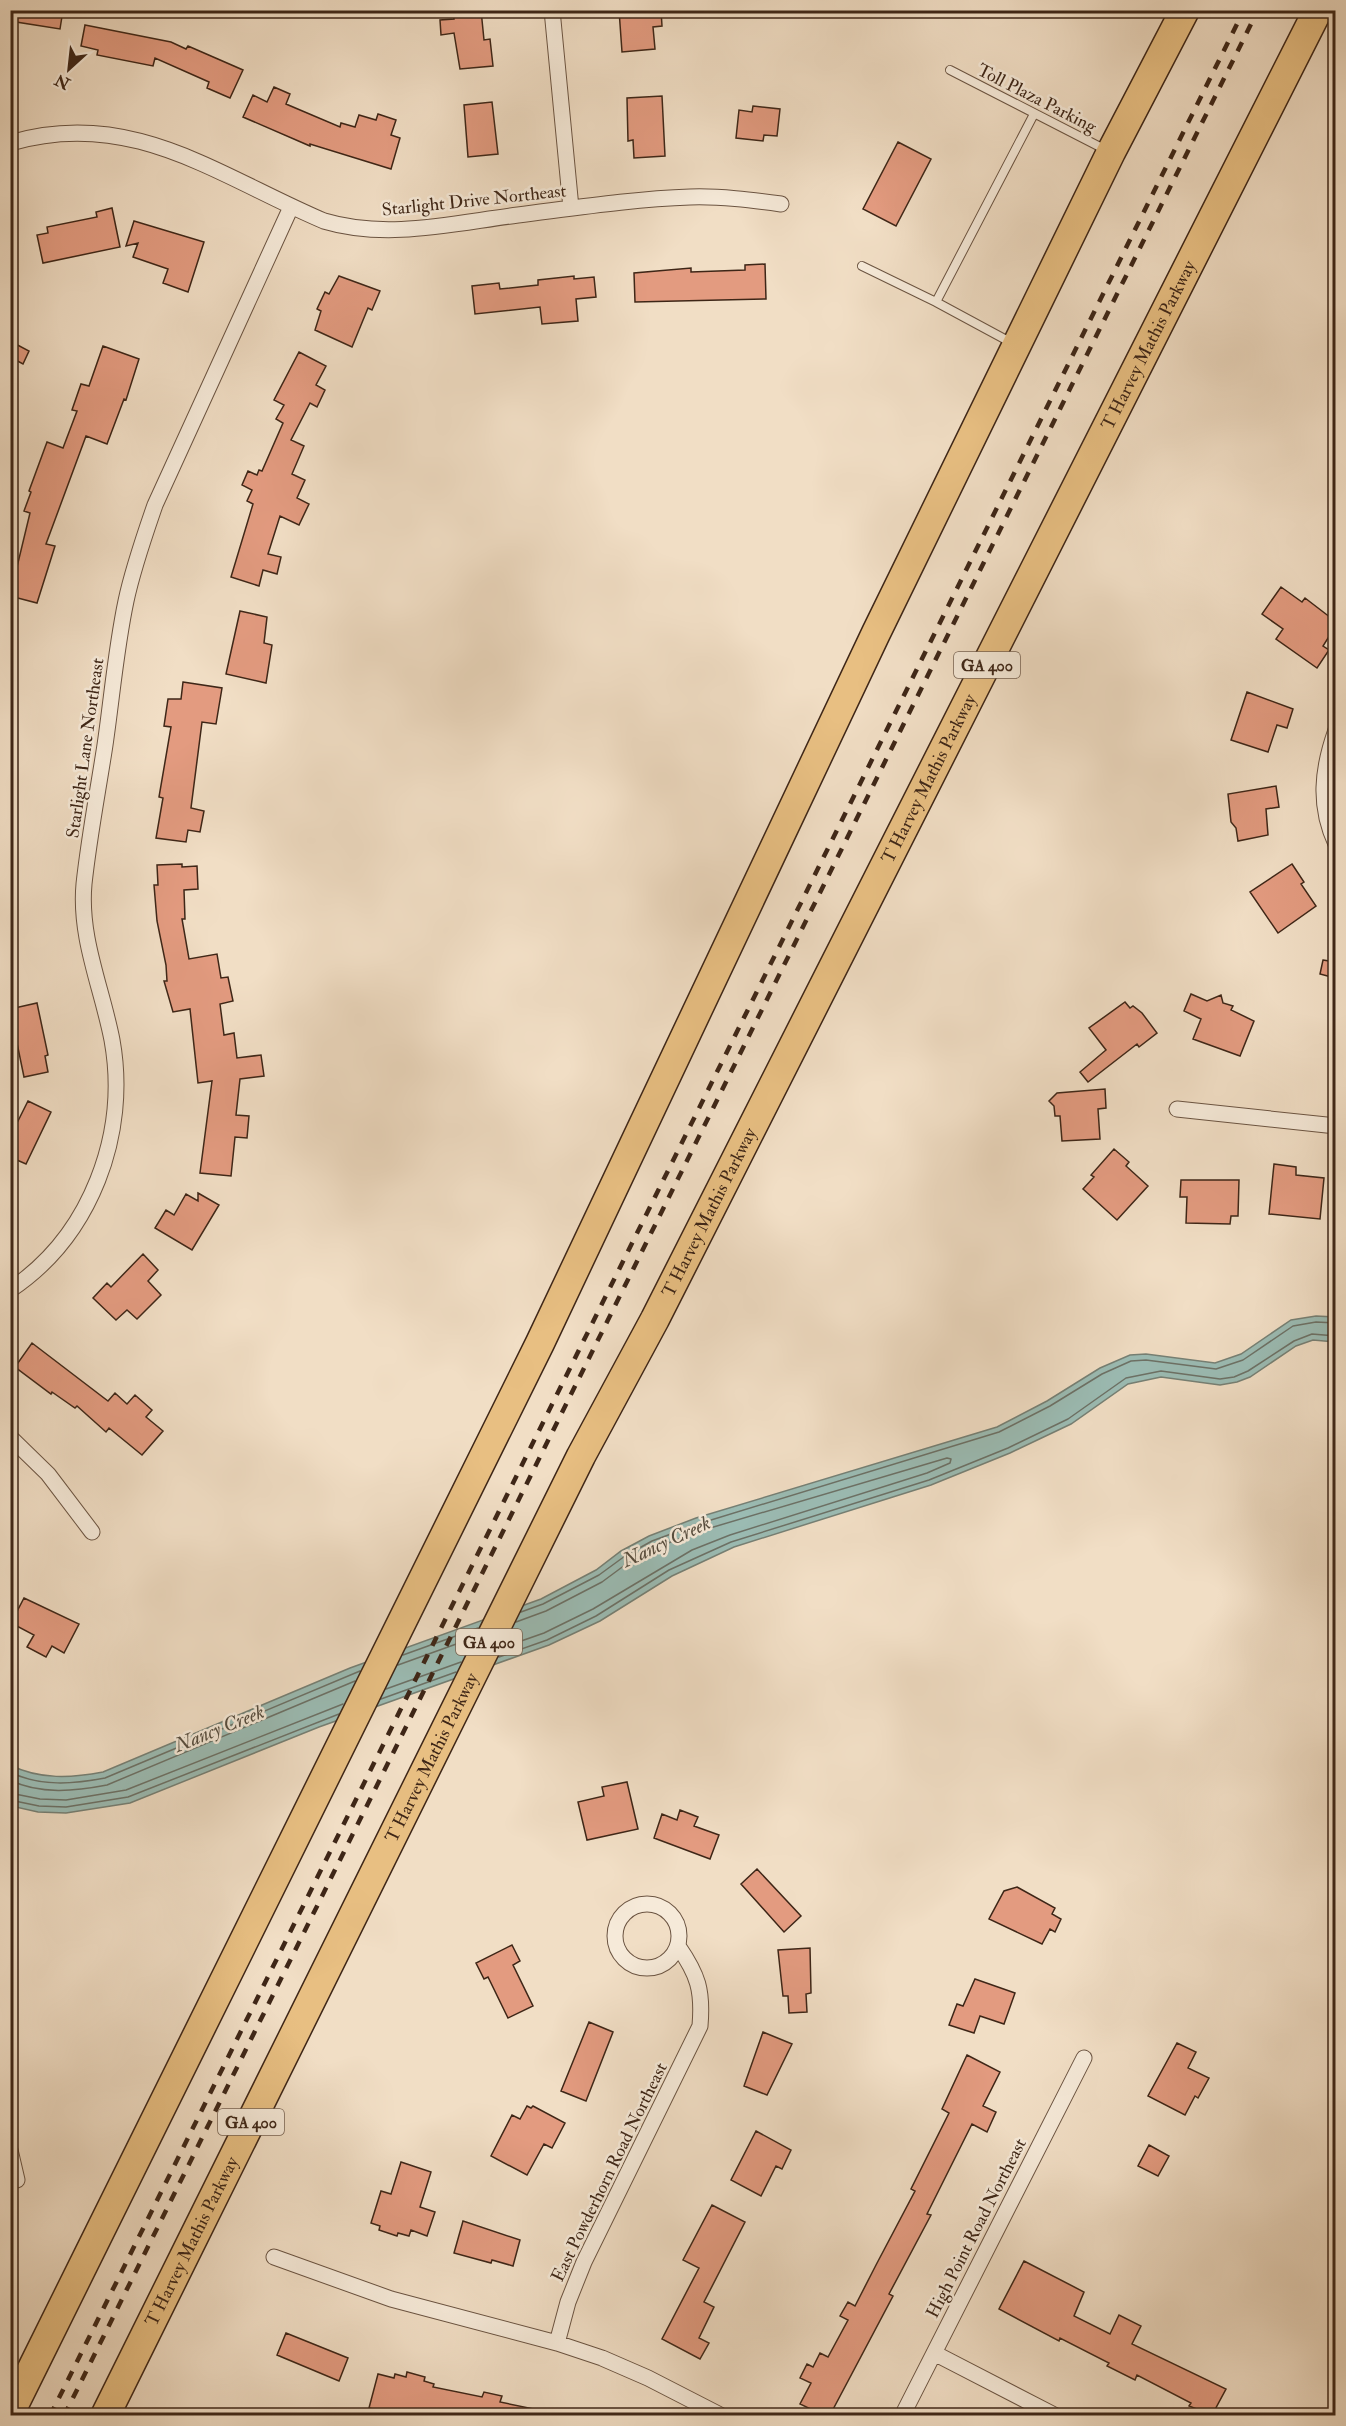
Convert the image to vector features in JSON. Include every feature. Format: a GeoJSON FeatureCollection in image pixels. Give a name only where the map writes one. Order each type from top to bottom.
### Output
{"type":"FeatureCollection","features":[{"type":"Feature","properties":{"kind":"highway"},"geometry":{"type":"LineString","coordinates":[[10,2413],[466,1495],[876,633],[1111,152],[1185,10]]}},
{"type":"Feature","properties":{"kind":"highway","name":"T Harvey Mathis Parkway"},"geometry":{"type":"LineString","coordinates":[[105,2415],[581,1456],[655,1318],[1318,10]]}},
{"type":"Feature","properties":{"kind":"street"},"geometry":{"type":"LineString","coordinates":[[552,10],[571,208]]}},
{"type":"Feature","properties":{"kind":"street","name":"Starlight Drive Northeast"},"geometry":{"type":"LineString","coordinates":[[10,143],[35,136],[70,132],[108,133],[135,138],[165,148],[291,207],[347,228],[386,232],[571,208],[690,197],[735,198],[781,204]]}},
{"type":"Feature","properties":{"kind":"street","name":"Starlight Lane Northeast"},"geometry":{"type":"LineString","coordinates":[[10,1290],[46,1261],[62,1243],[85,1209],[100,1178],[114,1126],[117,1076],[112,1038],[88,945],[84,885],[131,582],[156,505],[291,207]]}},
{"type":"Feature","properties":{"kind":"street"},"geometry":{"type":"LineString","coordinates":[[1335,730],[1324,765],[1323,795],[1329,830],[1335,844]]}},
{"type":"Feature","properties":{"kind":"street"},"geometry":{"type":"LineString","coordinates":[[1177,1109],[1335,1126]]}},
{"type":"Feature","properties":{"kind":"street"},"geometry":{"type":"LineString","coordinates":[[10,1437],[48,1474],[92,1532]]}},
{"type":"Feature","properties":{"kind":"street","name":"East Powderhorn Road Northeast"},"geometry":{"type":"LineString","coordinates":[[556,2343],[568,2302],[584,2262],[700,2026],[702,1999],[695,1971],[678,1946],[677,1925],[664,1909],[654,1905],[633,1908],[618,1922],[615,1932],[619,1953],[635,1966],[656,1967],[673,1956],[678,1946]]}},
{"type":"Feature","properties":{"kind":"street","name":"High Point Road Northeast"},"geometry":{"type":"LineString","coordinates":[[902,2415],[1084,2058]]}},
{"type":"Feature","properties":{"kind":"street"},"geometry":{"type":"LineString","coordinates":[[10,2150],[17,2180]]}},
{"type":"Feature","properties":{"kind":"street"},"geometry":{"type":"LineString","coordinates":[[274,2258],[391,2299],[556,2343],[602,2358],[722,2415]]}},
{"type":"Feature","properties":{"kind":"street"},"geometry":{"type":"LineString","coordinates":[[934,2353],[1056,2415]]}},
{"type":"Feature","properties":{"kind":"lane","name":"Toll Plaza Parking"},"geometry":{"type":"LineString","coordinates":[[950,70],[1111,152]]}},
{"type":"Feature","properties":{"kind":"lane"},"geometry":{"type":"LineString","coordinates":[[936,302],[1034,114]]}},
{"type":"Feature","properties":{"kind":"lane"},"geometry":{"type":"LineString","coordinates":[[862,266],[936,302],[1016,346]]}},
{"type":"Feature","properties":{"kind":"water","name":"Nancy Creek"},"geometry":{"type":"Polygon","coordinates":[[[1316,1316],[1335,1317],[1335,1342],[1313,1340],[1296,1346],[1250,1377],[1237,1382],[1220,1385],[1161,1377],[1128,1384],[1071,1424],[1010,1453],[931,1485],[734,1547],[672,1576],[600,1621],[549,1645],[319,1727],[130,1803],[66,1813],[38,1812],[11,1806],[10,1765],[33,1773],[56,1776],[80,1776],[103,1772],[350,1668],[541,1599],[596,1570],[621,1551],[649,1536],[696,1518],[997,1427],[1047,1401],[1100,1368],[1130,1355],[1146,1354],[1215,1363],[1241,1354],[1291,1320],[1316,1316]]]}},
{"type":"Feature","properties":{"kind":"building"},"geometry":{"type":"Polygon","coordinates":[[[10,10],[63,10],[60,29],[10,21],[10,10]]]}},
{"type":"Feature","properties":{"kind":"building"},"geometry":{"type":"Polygon","coordinates":[[[453,10],[481,10],[484,40],[490,39],[493,66],[460,69],[454,33],[441,35],[440,20],[454,19],[453,10]]]}},
{"type":"Feature","properties":{"kind":"building"},"geometry":{"type":"Polygon","coordinates":[[[619,10],[661,10],[662,26],[653,27],[655,49],[622,52],[619,10]]]}},
{"type":"Feature","properties":{"kind":"building"},"geometry":{"type":"Polygon","coordinates":[[[85,25],[171,42],[186,49],[188,46],[243,70],[230,98],[207,88],[209,82],[155,58],[153,66],[97,55],[98,50],[81,46],[85,25]]]}},
{"type":"Feature","properties":{"kind":"building"},"geometry":{"type":"Polygon","coordinates":[[[274,87],[290,94],[286,104],[340,127],[341,123],[355,127],[359,115],[376,120],[378,114],[396,120],[391,135],[400,138],[391,169],[310,144],[310,146],[243,117],[253,95],[267,102],[274,87]]]}},
{"type":"Feature","properties":{"kind":"building"},"geometry":{"type":"Polygon","coordinates":[[[662,96],[665,156],[634,158],[633,140],[628,141],[627,98],[662,96]]]}},
{"type":"Feature","properties":{"kind":"building"},"geometry":{"type":"Polygon","coordinates":[[[492,102],[498,154],[468,157],[464,105],[492,102]]]}},
{"type":"Feature","properties":{"kind":"building"},"geometry":{"type":"Polygon","coordinates":[[[753,106],[780,109],[777,136],[764,135],[763,141],[736,138],[739,110],[752,112],[753,106]]]}},
{"type":"Feature","properties":{"kind":"building"},"geometry":{"type":"Polygon","coordinates":[[[898,142],[931,159],[896,226],[863,209],[898,142]]]}},
{"type":"Feature","properties":{"kind":"building"},"geometry":{"type":"Polygon","coordinates":[[[112,208],[120,247],[43,263],[37,235],[48,233],[47,227],[97,217],[96,212],[112,208]]]}},
{"type":"Feature","properties":{"kind":"building"},"geometry":{"type":"Polygon","coordinates":[[[134,221],[204,242],[188,292],[163,283],[168,269],[133,257],[138,243],[126,246],[134,221]]]}},
{"type":"Feature","properties":{"kind":"building"},"geometry":{"type":"Polygon","coordinates":[[[765,264],[766,299],[635,302],[634,273],[691,268],[691,272],[745,270],[745,265],[765,264]]]}},
{"type":"Feature","properties":{"kind":"building"},"geometry":{"type":"Polygon","coordinates":[[[339,276],[380,291],[372,310],[368,308],[352,347],[315,330],[321,311],[317,309],[325,292],[329,294],[339,276]]]}},
{"type":"Feature","properties":{"kind":"building"},"geometry":{"type":"Polygon","coordinates":[[[574,276],[574,279],[594,277],[596,297],[576,299],[578,321],[542,324],[540,307],[475,314],[472,286],[499,283],[500,289],[538,285],[538,280],[574,276]]]}},
{"type":"Feature","properties":{"kind":"building"},"geometry":{"type":"Polygon","coordinates":[[[10,341],[29,351],[23,364],[10,357],[10,341]]]}},
{"type":"Feature","properties":{"kind":"building"},"geometry":{"type":"Polygon","coordinates":[[[103,346],[139,359],[126,400],[124,399],[107,444],[86,436],[46,544],[55,546],[37,603],[10,596],[30,513],[24,511],[47,442],[63,448],[77,411],[72,410],[81,384],[89,386],[103,346]]]}},
{"type":"Feature","properties":{"kind":"building"},"geometry":{"type":"Polygon","coordinates":[[[299,352],[326,366],[316,385],[325,390],[317,407],[310,403],[291,440],[304,446],[292,474],[305,480],[297,498],[309,504],[299,525],[280,516],[268,554],[281,557],[277,574],[263,570],[259,586],[231,577],[253,504],[247,501],[252,490],[242,485],[248,471],[257,475],[259,470],[262,471],[283,423],[276,419],[284,405],[274,400],[299,352]]]}},
{"type":"Feature","properties":{"kind":"building"},"geometry":{"type":"Polygon","coordinates":[[[1281,587],[1302,602],[1305,598],[1335,621],[1335,627],[1323,646],[1329,650],[1317,668],[1276,639],[1283,629],[1262,614],[1281,587]]]}},
{"type":"Feature","properties":{"kind":"building"},"geometry":{"type":"Polygon","coordinates":[[[240,611],[267,617],[264,643],[272,645],[266,683],[226,674],[240,611]]]}},
{"type":"Feature","properties":{"kind":"building"},"geometry":{"type":"Polygon","coordinates":[[[183,682],[222,688],[216,724],[202,722],[191,808],[204,811],[200,832],[188,830],[186,842],[156,838],[163,798],[159,797],[171,727],[164,726],[168,699],[181,699],[183,682]]]}},
{"type":"Feature","properties":{"kind":"building"},"geometry":{"type":"Polygon","coordinates":[[[1247,692],[1293,709],[1287,728],[1277,725],[1268,752],[1231,740],[1247,692]]]}},
{"type":"Feature","properties":{"kind":"building"},"geometry":{"type":"Polygon","coordinates":[[[1276,786],[1279,807],[1266,809],[1268,835],[1238,841],[1236,828],[1231,822],[1228,794],[1276,786]]]}},
{"type":"Feature","properties":{"kind":"building"},"geometry":{"type":"Polygon","coordinates":[[[182,864],[182,867],[197,866],[198,889],[184,890],[185,919],[182,919],[189,959],[217,954],[221,978],[228,977],[233,1001],[220,1004],[224,1035],[234,1033],[237,1058],[261,1055],[264,1076],[240,1079],[236,1115],[249,1116],[247,1138],[235,1137],[231,1176],[200,1173],[212,1081],[198,1083],[190,1009],[173,1012],[164,981],[167,981],[166,965],[157,921],[154,885],[158,885],[157,865],[182,864]]]}},
{"type":"Feature","properties":{"kind":"building"},"geometry":{"type":"Polygon","coordinates":[[[1292,864],[1304,882],[1301,884],[1316,906],[1278,933],[1250,892],[1292,864]]]}},
{"type":"Feature","properties":{"kind":"building"},"geometry":{"type":"Polygon","coordinates":[[[1323,960],[1335,962],[1335,978],[1320,974],[1323,960]]]}},
{"type":"Feature","properties":{"kind":"building"},"geometry":{"type":"Polygon","coordinates":[[[1191,994],[1207,1001],[1221,995],[1223,1003],[1233,1006],[1231,1010],[1254,1021],[1240,1056],[1193,1039],[1201,1019],[1184,1011],[1191,994]]]}},
{"type":"Feature","properties":{"kind":"building"},"geometry":{"type":"Polygon","coordinates":[[[1125,1002],[1130,1008],[1133,1006],[1142,1013],[1157,1033],[1139,1047],[1137,1044],[1088,1082],[1080,1072],[1106,1050],[1089,1028],[1125,1002]]]}},
{"type":"Feature","properties":{"kind":"building"},"geometry":{"type":"Polygon","coordinates":[[[37,1003],[48,1055],[45,1056],[48,1072],[24,1077],[10,1009],[37,1003]]]}},
{"type":"Feature","properties":{"kind":"building"},"geometry":{"type":"Polygon","coordinates":[[[1105,1089],[1106,1108],[1098,1109],[1100,1139],[1062,1141],[1060,1116],[1055,1116],[1054,1106],[1049,1101],[1057,1093],[1105,1089]]]}},
{"type":"Feature","properties":{"kind":"building"},"geometry":{"type":"Polygon","coordinates":[[[28,1101],[51,1112],[26,1164],[10,1157],[10,1137],[28,1101]]]}},
{"type":"Feature","properties":{"kind":"building"},"geometry":{"type":"Polygon","coordinates":[[[1114,1149],[1129,1162],[1126,1166],[1148,1186],[1117,1220],[1083,1189],[1094,1177],[1091,1175],[1114,1149]]]}},
{"type":"Feature","properties":{"kind":"building"},"geometry":{"type":"Polygon","coordinates":[[[1274,1164],[1296,1167],[1296,1175],[1324,1178],[1320,1219],[1269,1214],[1274,1164]]]}},
{"type":"Feature","properties":{"kind":"building"},"geometry":{"type":"Polygon","coordinates":[[[1181,1180],[1239,1180],[1238,1216],[1231,1216],[1230,1224],[1186,1223],[1187,1197],[1180,1197],[1181,1180]]]}},
{"type":"Feature","properties":{"kind":"building"},"geometry":{"type":"Polygon","coordinates":[[[198,1193],[219,1205],[192,1250],[155,1228],[166,1210],[174,1215],[186,1194],[198,1201],[198,1193]]]}},
{"type":"Feature","properties":{"kind":"building"},"geometry":{"type":"Polygon","coordinates":[[[143,1254],[158,1270],[148,1281],[161,1295],[137,1319],[127,1310],[116,1320],[93,1298],[107,1283],[111,1287],[143,1254]]]}},
{"type":"Feature","properties":{"kind":"building"},"geometry":{"type":"Polygon","coordinates":[[[32,1343],[108,1401],[115,1393],[127,1404],[135,1395],[152,1410],[146,1417],[163,1431],[142,1455],[109,1428],[106,1432],[77,1406],[75,1408],[52,1392],[51,1394],[15,1367],[32,1343]]]}},
{"type":"Feature","properties":{"kind":"building"},"geometry":{"type":"Polygon","coordinates":[[[24,1598],[79,1624],[64,1653],[52,1646],[46,1657],[27,1647],[34,1635],[11,1623],[24,1598]]]}},
{"type":"Feature","properties":{"kind":"building"},"geometry":{"type":"Polygon","coordinates":[[[627,1782],[638,1829],[587,1840],[578,1802],[604,1796],[602,1787],[627,1782]]]}},
{"type":"Feature","properties":{"kind":"building"},"geometry":{"type":"Polygon","coordinates":[[[680,1810],[698,1817],[694,1826],[719,1835],[710,1859],[654,1838],[662,1814],[677,1820],[680,1810]]]}},
{"type":"Feature","properties":{"kind":"building"},"geometry":{"type":"Polygon","coordinates":[[[757,1869],[801,1916],[784,1932],[741,1884],[757,1869]]]}},
{"type":"Feature","properties":{"kind":"building"},"geometry":{"type":"Polygon","coordinates":[[[1017,1887],[1055,1908],[1052,1914],[1061,1919],[1055,1932],[1050,1929],[1042,1944],[989,1919],[1004,1891],[1017,1887]]]}},
{"type":"Feature","properties":{"kind":"building"},"geometry":{"type":"Polygon","coordinates":[[[512,1945],[520,1961],[513,1965],[533,2006],[508,2018],[488,1977],[484,1979],[476,1963],[512,1945]]]}},
{"type":"Feature","properties":{"kind":"building"},"geometry":{"type":"Polygon","coordinates":[[[810,1948],[811,1993],[806,1994],[807,2012],[789,2013],[788,1996],[783,1996],[778,1950],[810,1948]]]}},
{"type":"Feature","properties":{"kind":"building"},"geometry":{"type":"Polygon","coordinates":[[[975,1979],[1015,1993],[1004,2024],[980,2016],[974,2033],[949,2025],[957,2004],[963,2006],[975,1979]]]}},
{"type":"Feature","properties":{"kind":"building"},"geometry":{"type":"Polygon","coordinates":[[[589,2022],[613,2032],[586,2101],[561,2091],[589,2022]]]}},
{"type":"Feature","properties":{"kind":"building"},"geometry":{"type":"Polygon","coordinates":[[[763,2032],[792,2044],[767,2095],[744,2086],[763,2032]]]}},
{"type":"Feature","properties":{"kind":"building"},"geometry":{"type":"Polygon","coordinates":[[[1177,2043],[1196,2052],[1188,2068],[1209,2078],[1198,2098],[1195,2096],[1185,2115],[1148,2096],[1177,2043]]]}},
{"type":"Feature","properties":{"kind":"building"},"geometry":{"type":"Polygon","coordinates":[[[967,2055],[1000,2072],[983,2106],[996,2112],[987,2132],[972,2124],[927,2214],[931,2215],[889,2294],[893,2296],[830,2415],[823,2415],[800,2404],[811,2383],[800,2378],[807,2364],[813,2367],[820,2353],[828,2357],[848,2320],[840,2316],[848,2302],[855,2306],[915,2191],[911,2189],[949,2113],[942,2109],[967,2055]]]}},
{"type":"Feature","properties":{"kind":"building"},"geometry":{"type":"Polygon","coordinates":[[[527,2106],[531,2108],[533,2106],[565,2123],[552,2148],[544,2144],[527,2175],[491,2156],[512,2115],[520,2119],[527,2106]]]}},
{"type":"Feature","properties":{"kind":"building"},"geometry":{"type":"Polygon","coordinates":[[[756,2131],[791,2150],[782,2169],[776,2166],[761,2196],[731,2180],[756,2131]]]}},
{"type":"Feature","properties":{"kind":"building"},"geometry":{"type":"Polygon","coordinates":[[[1149,2145],[1169,2156],[1158,2176],[1138,2166],[1149,2145]]]}},
{"type":"Feature","properties":{"kind":"building"},"geometry":{"type":"Polygon","coordinates":[[[401,2162],[431,2172],[420,2207],[435,2212],[427,2236],[411,2230],[409,2236],[398,2233],[397,2236],[379,2230],[380,2226],[371,2223],[381,2191],[391,2194],[401,2162]]]}},
{"type":"Feature","properties":{"kind":"building"},"geometry":{"type":"Polygon","coordinates":[[[712,2205],[745,2222],[704,2302],[714,2307],[699,2338],[709,2343],[700,2359],[662,2339],[699,2268],[683,2260],[712,2205]]]}},
{"type":"Feature","properties":{"kind":"building"},"geometry":{"type":"Polygon","coordinates":[[[463,2221],[520,2240],[513,2266],[492,2260],[491,2263],[454,2253],[463,2221]]]}},
{"type":"Feature","properties":{"kind":"building"},"geometry":{"type":"Polygon","coordinates":[[[1024,2261],[1084,2292],[1074,2316],[1110,2334],[1119,2315],[1141,2326],[1132,2344],[1226,2389],[1212,2415],[1189,2406],[1191,2403],[1137,2375],[1135,2380],[1107,2366],[1109,2363],[1060,2338],[1059,2341],[999,2309],[1024,2261]]]}},
{"type":"Feature","properties":{"kind":"building"},"geometry":{"type":"Polygon","coordinates":[[[286,2333],[348,2358],[339,2381],[277,2355],[286,2333]]]}},
{"type":"Feature","properties":{"kind":"building"},"geometry":{"type":"Polygon","coordinates":[[[407,2372],[425,2377],[424,2381],[434,2384],[433,2387],[482,2397],[484,2392],[502,2396],[500,2402],[534,2409],[534,2415],[428,2415],[402,2409],[400,2415],[397,2415],[369,2408],[378,2374],[394,2378],[395,2374],[406,2377],[407,2372]]]}},
{"type":"Feature","properties":{"kind":"railway"},"geometry":{"type":"LineString","coordinates":[[50,2416],[1244,10]]}},
{"type":"Feature","properties":{"kind":"railway"},"geometry":{"type":"LineString","coordinates":[[64,2416],[1258,10]]}}]}
